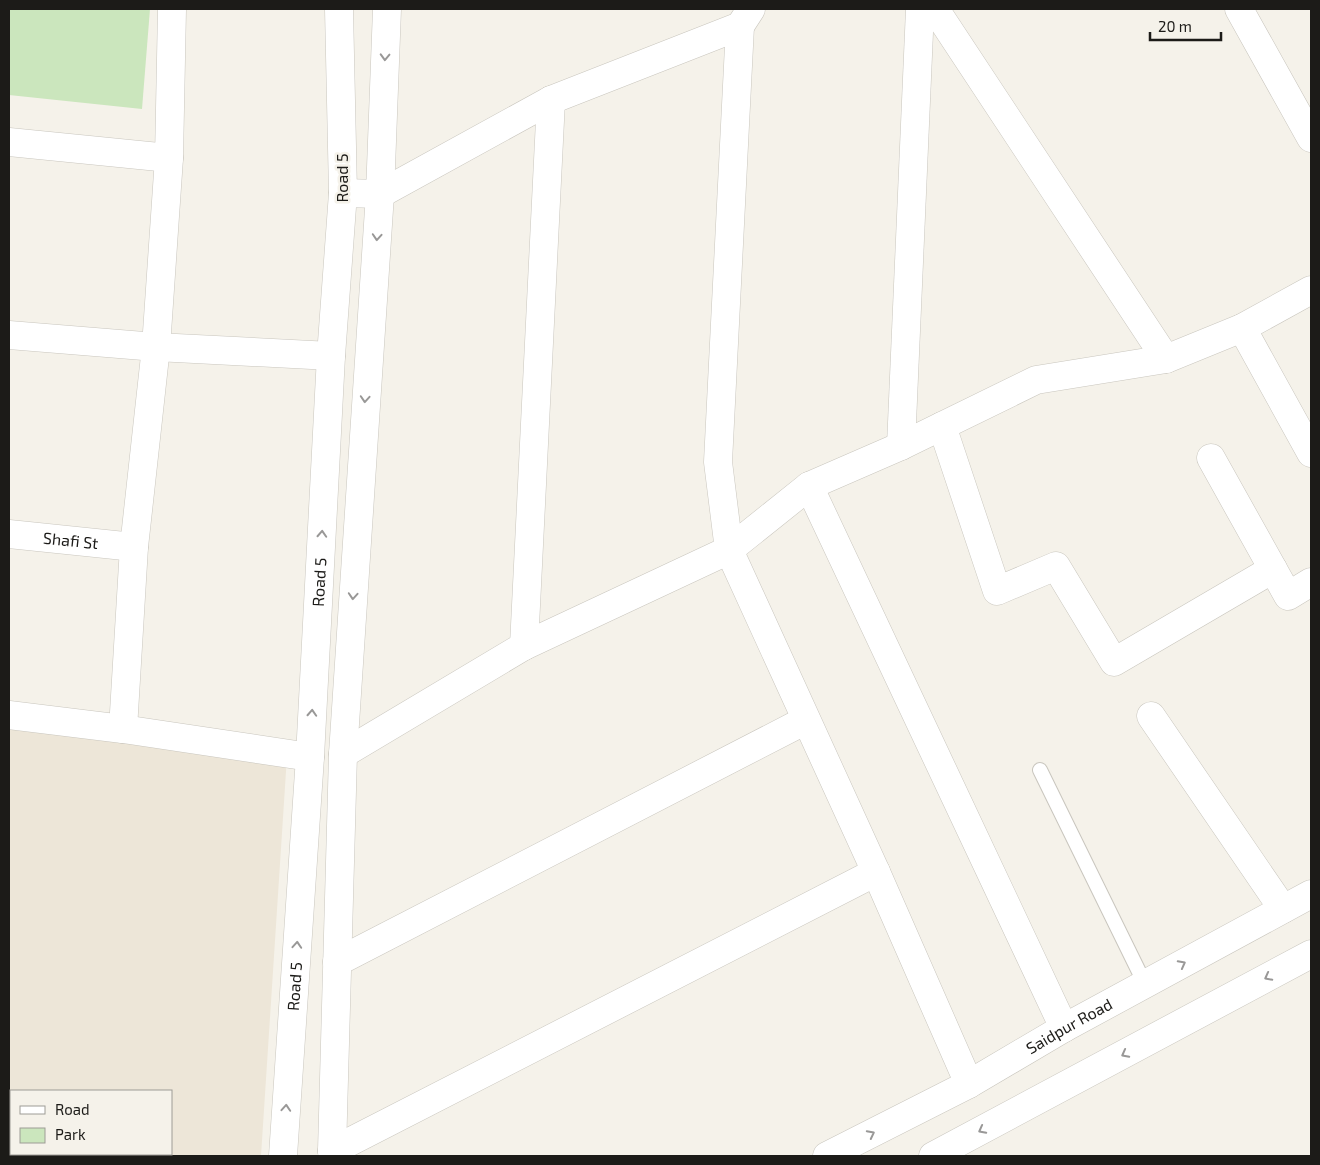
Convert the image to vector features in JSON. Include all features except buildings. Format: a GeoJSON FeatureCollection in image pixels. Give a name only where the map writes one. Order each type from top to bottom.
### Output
{"type":"FeatureCollection","features":[{"type":"Feature","properties":{"kind":"street"},"geometry":{"type":"LineString","coordinates":[[123,729],[134,547],[156,347],[169,158],[172,9]]}},
{"type":"Feature","properties":{"kind":"street","name":"Road 5"},"geometry":{"type":"LineString","coordinates":[[283,1156],[310,757],[331,356],[343,193],[339,9]]}},
{"type":"Feature","properties":{"kind":"street"},"geometry":{"type":"LineString","coordinates":[[387,9],[380,194],[343,754],[332,1154],[876,872]]}},
{"type":"Feature","properties":{"kind":"street"},"geometry":{"type":"LineString","coordinates":[[901,446],[920,9]]}},
{"type":"Feature","properties":{"kind":"street"},"geometry":{"type":"LineString","coordinates":[[935,9],[1166,360]]}},
{"type":"Feature","properties":{"kind":"street"},"geometry":{"type":"LineString","coordinates":[[1239,9],[1311,138]]}},
{"type":"Feature","properties":{"kind":"street"},"geometry":{"type":"LineString","coordinates":[[343,193],[380,194],[551,100],[745,18],[718,462],[729,550],[876,872],[970,1084]]}},
{"type":"Feature","properties":{"kind":"street"},"geometry":{"type":"LineString","coordinates":[[524,646],[551,100]]}},
{"type":"Feature","properties":{"kind":"street"},"geometry":{"type":"LineString","coordinates":[[9,142],[169,158]]}},
{"type":"Feature","properties":{"kind":"street"},"geometry":{"type":"LineString","coordinates":[[343,754],[524,646],[729,550],[809,486],[901,446],[1036,380],[1166,360],[1242,328],[1311,290]]}},
{"type":"Feature","properties":{"kind":"street"},"geometry":{"type":"LineString","coordinates":[[1242,328],[1311,453]]}},
{"type":"Feature","properties":{"kind":"street"},"geometry":{"type":"LineString","coordinates":[[9,335],[156,347],[331,356]]}},
{"type":"Feature","properties":{"kind":"street"},"geometry":{"type":"LineString","coordinates":[[942,426],[996,591],[1056,566],[1114,662],[1273,569]]}},
{"type":"Feature","properties":{"kind":"street"},"geometry":{"type":"LineString","coordinates":[[1211,458],[1288,596],[1311,582]]}},
{"type":"Feature","properties":{"kind":"street"},"geometry":{"type":"LineString","coordinates":[[809,486],[1064,1028]]}},
{"type":"Feature","properties":{"kind":"street","name":"Shafi St"},"geometry":{"type":"LineString","coordinates":[[9,534],[134,547]]}},
{"type":"Feature","properties":{"kind":"street"},"geometry":{"type":"LineString","coordinates":[[9,715],[123,729],[310,757]]}},
{"type":"Feature","properties":{"kind":"street"},"geometry":{"type":"LineString","coordinates":[[1151,716],[1283,909]]}},
{"type":"Feature","properties":{"kind":"street"},"geometry":{"type":"LineString","coordinates":[[337,962],[806,720]]}},
{"type":"Feature","properties":{"kind":"street","name":"Saidpur Road"},"geometry":{"type":"LineString","coordinates":[[827,1156],[970,1084],[1064,1028],[1311,894]]}},
{"type":"Feature","properties":{"kind":"street"},"geometry":{"type":"LineString","coordinates":[[933,1156],[1311,954]]}},
{"type":"Feature","properties":{"kind":"lane"},"geometry":{"type":"LineString","coordinates":[[1040,770],[1145,984]]}},
{"type":"Feature","properties":{"kind":"shaded area"},"geometry":{"type":"Polygon","coordinates":[[[9,720],[287,756],[261,1156],[9,1156],[9,720]]]}},
{"type":"Feature","properties":{"kind":"green space"},"geometry":{"type":"Polygon","coordinates":[[[9,9],[150,9],[142,109],[9,95],[9,9]]]}}]}
